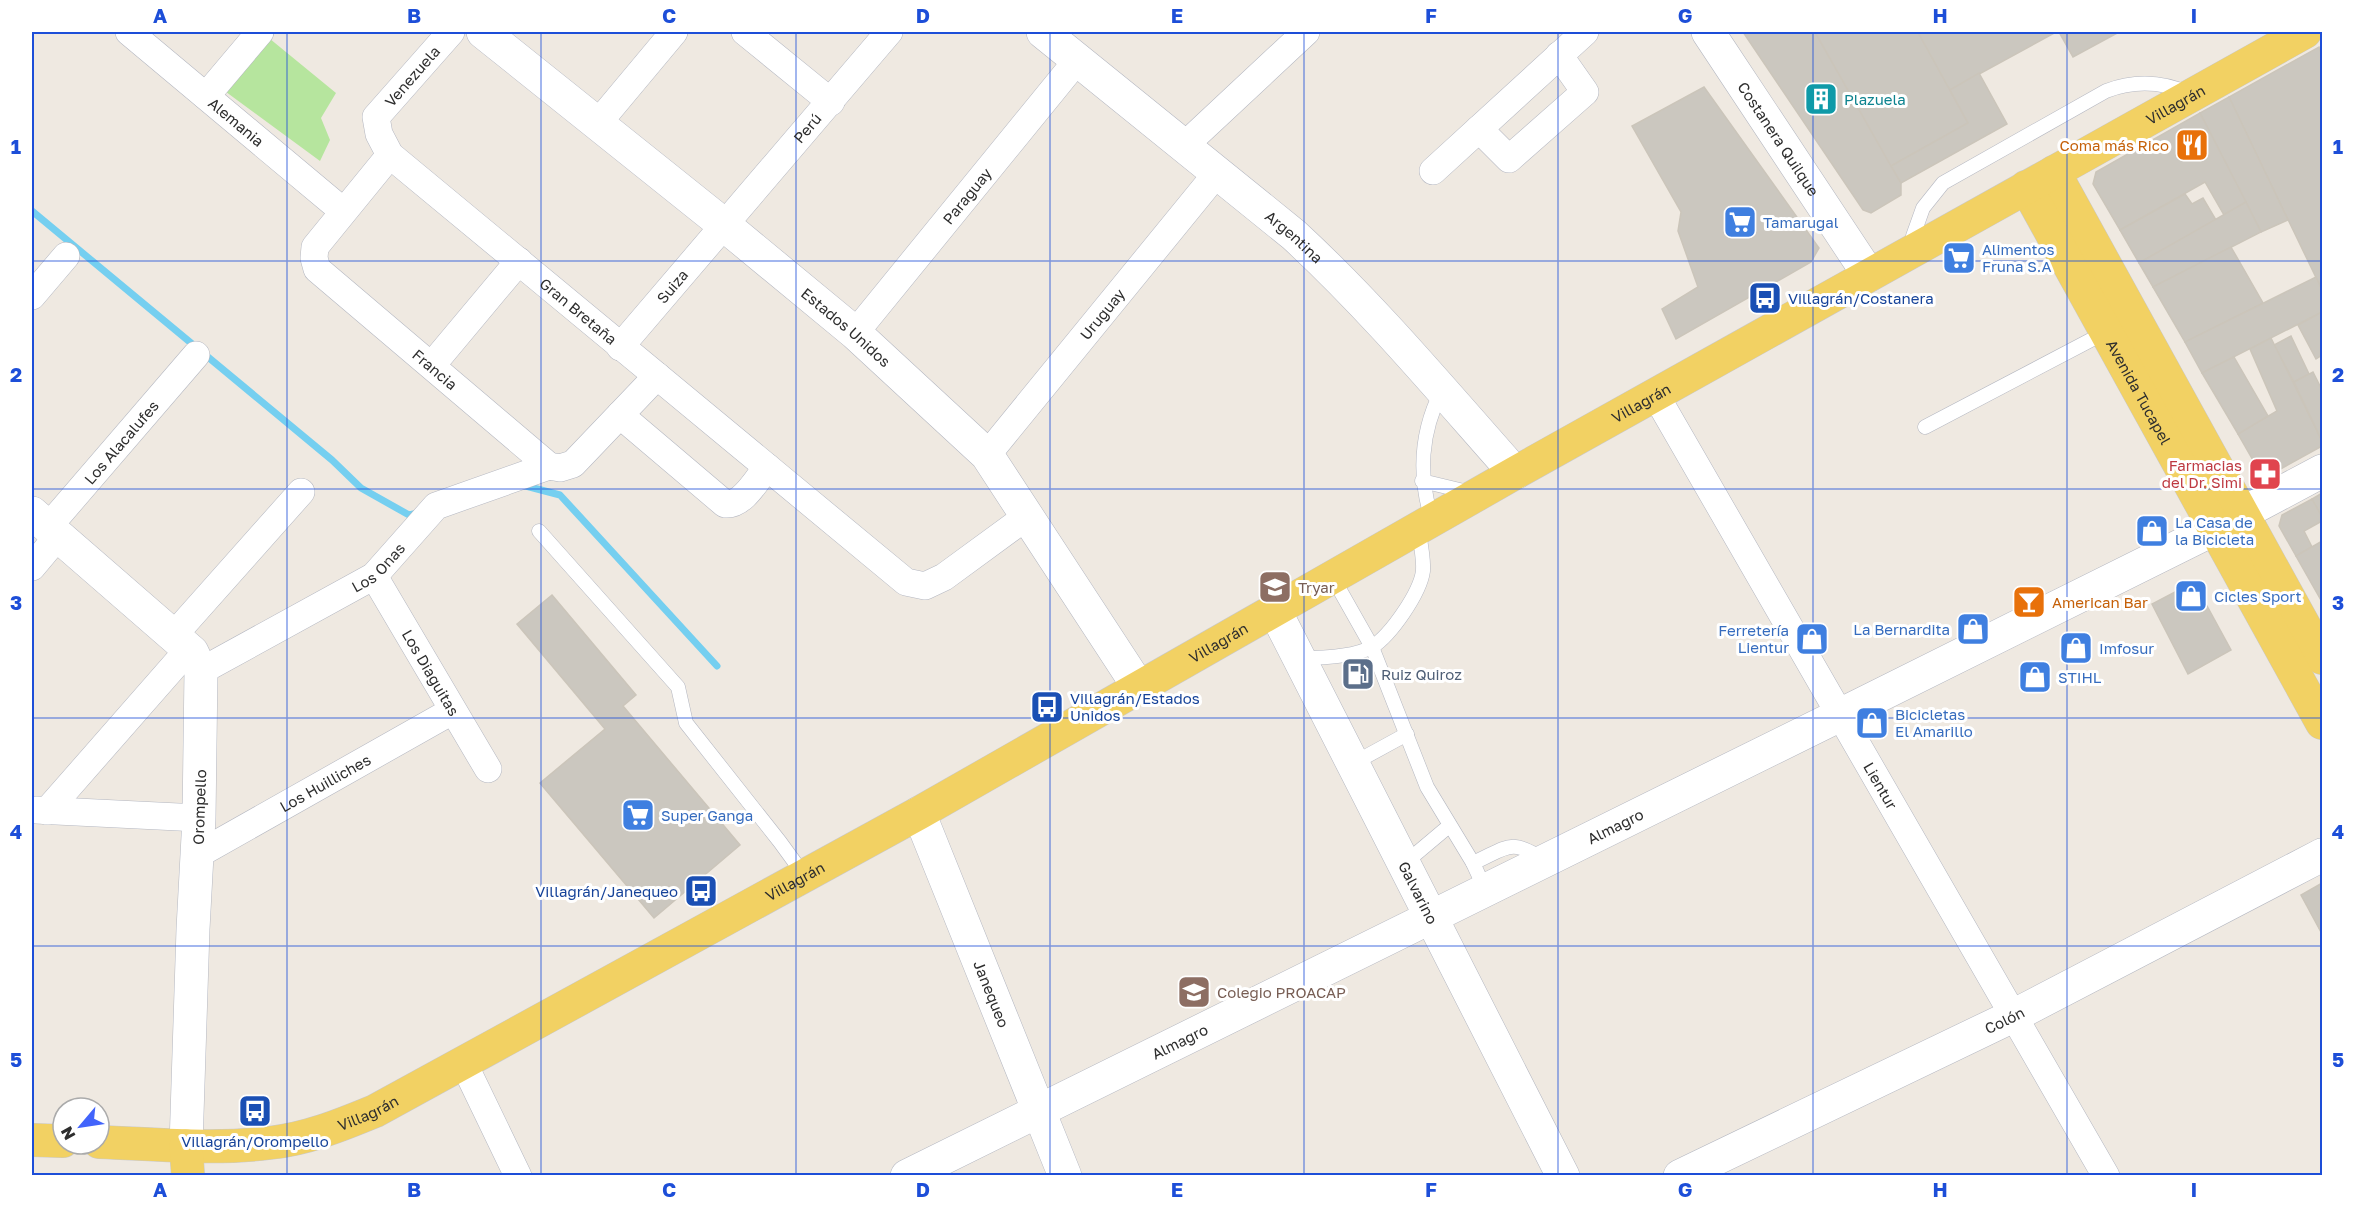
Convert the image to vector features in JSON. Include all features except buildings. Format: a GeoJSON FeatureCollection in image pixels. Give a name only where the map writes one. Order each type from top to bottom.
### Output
{"type":"FeatureCollection","features":[{"type":"Feature","properties":{"kind":"main road","name":"Villagrán"},"geometry":{"type":"LineString","coordinates":[[111,1145],[187,1161],[327,1131],[375,1111],[919,813],[1515,472],[2305,32]]}},
{"type":"Feature","properties":{"kind":"main road","name":"Avenida Tucapel"},"geometry":{"type":"LineString","coordinates":[[2054,172],[2228,521],[2322,723]]}},
{"type":"Feature","properties":{"kind":"main road","name":"Avenida Tucapel"},"geometry":{"type":"LineString","coordinates":[[2026,187],[2106,332],[2228,521],[2322,658]]}},
{"type":"Feature","properties":{"kind":"main road"},"geometry":{"type":"LineString","coordinates":[[32,1140],[51,1141]]}},
{"type":"Feature","properties":{"kind":"street","name":"Alemania"},"geometry":{"type":"LineString","coordinates":[[129,32],[343,211]]}},
{"type":"Feature","properties":{"kind":"street"},"geometry":{"type":"LineString","coordinates":[[206,96],[260,32]]}},
{"type":"Feature","properties":{"kind":"street","name":"Venezuela"},"geometry":{"type":"LineString","coordinates":[[390,155],[379,134],[376,117],[451,32]]}},
{"type":"Feature","properties":{"kind":"street","name":"Estados Unidos"},"geometry":{"type":"LineString","coordinates":[[483,32],[855,333],[987,455],[1140,688]]}},
{"type":"Feature","properties":{"kind":"street"},"geometry":{"type":"LineString","coordinates":[[598,123],[674,32]]}},
{"type":"Feature","properties":{"kind":"street"},"geometry":{"type":"LineString","coordinates":[[745,32],[831,102]]}},
{"type":"Feature","properties":{"kind":"street","name":"Perú"},"geometry":{"type":"LineString","coordinates":[[723,224],[831,102],[888,32]]}},
{"type":"Feature","properties":{"kind":"street","name":"Argentina"},"geometry":{"type":"LineString","coordinates":[[1043,32],[1294,235],[1368,307],[1515,472]]}},
{"type":"Feature","properties":{"kind":"street"},"geometry":{"type":"LineString","coordinates":[[1185,145],[1306,32]]}},
{"type":"Feature","properties":{"kind":"street"},"geometry":{"type":"LineString","coordinates":[[1434,171],[1585,32]]}},
{"type":"Feature","properties":{"kind":"street","name":"Costanera Quilque"},"geometry":{"type":"LineString","coordinates":[[1708,32],[1869,275]]}},
{"type":"Feature","properties":{"kind":"street"},"geometry":{"type":"LineString","coordinates":[[1479,129],[1509,159],[1585,93],[1559,56]]}},
{"type":"Feature","properties":{"kind":"street","name":"Paraguay"},"geometry":{"type":"LineString","coordinates":[[855,333],[1078,58]]}},
{"type":"Feature","properties":{"kind":"street","name":"Francia"},"geometry":{"type":"LineString","coordinates":[[390,155],[315,247],[314,258],[317,269],[549,466]]}},
{"type":"Feature","properties":{"kind":"street","name":"Gran Bretaña"},"geometry":{"type":"LineString","coordinates":[[390,155],[906,582],[926,586],[944,577],[1026,517]]}},
{"type":"Feature","properties":{"kind":"street","name":"Uruguay"},"geometry":{"type":"LineString","coordinates":[[987,455],[1217,173]]}},
{"type":"Feature","properties":{"kind":"street","name":"Suiza"},"geometry":{"type":"LineString","coordinates":[[620,347],[723,224]]}},
{"type":"Feature","properties":{"kind":"street"},"geometry":{"type":"LineString","coordinates":[[32,296],[66,256]]}},
{"type":"Feature","properties":{"kind":"street"},"geometry":{"type":"LineString","coordinates":[[432,365],[519,261]]}},
{"type":"Feature","properties":{"kind":"street","name":"Los Alacalufes"},"geometry":{"type":"LineString","coordinates":[[32,567],[46,525],[196,355]]}},
{"type":"Feature","properties":{"kind":"street"},"geometry":{"type":"LineString","coordinates":[[549,466],[560,468],[573,464],[657,376]]}},
{"type":"Feature","properties":{"kind":"street","name":"Lientur"},"geometry":{"type":"LineString","coordinates":[[1655,394],[1842,714],[2106,1176]]}},
{"type":"Feature","properties":{"kind":"street"},"geometry":{"type":"LineString","coordinates":[[620,415],[725,504],[731,505],[738,502],[767,467]]}},
{"type":"Feature","properties":{"kind":"street","name":"Los Onas"},"geometry":{"type":"LineString","coordinates":[[188,652],[374,576],[429,513],[549,466]]}},
{"type":"Feature","properties":{"kind":"street","name":"Almagro"},"geometry":{"type":"LineString","coordinates":[[907,1176],[1432,915],[1479,876],[1544,860],[2228,521],[2322,471]]}},
{"type":"Feature","properties":{"kind":"street","name":"Los Onas"},"geometry":{"type":"LineString","coordinates":[[39,810],[188,652],[301,492]]}},
{"type":"Feature","properties":{"kind":"street"},"geometry":{"type":"LineString","coordinates":[[46,525],[188,652]]}},
{"type":"Feature","properties":{"kind":"street","name":"Los Diaguitas"},"geometry":{"type":"LineString","coordinates":[[374,576],[488,769]]}},
{"type":"Feature","properties":{"kind":"street","name":"Galvarino"},"geometry":{"type":"LineString","coordinates":[[1275,611],[1432,915],[1563,1176]]}},
{"type":"Feature","properties":{"kind":"street","name":"Orompello"},"geometry":{"type":"LineString","coordinates":[[187,1161],[200,818],[188,652]]}},
{"type":"Feature","properties":{"kind":"street","name":"Los Huilliches"},"geometry":{"type":"LineString","coordinates":[[197,855],[452,711]]}},
{"type":"Feature","properties":{"kind":"street"},"geometry":{"type":"LineString","coordinates":[[39,810],[200,818]]}},
{"type":"Feature","properties":{"kind":"street","name":"Janequeo"},"geometry":{"type":"LineString","coordinates":[[919,813],[1065,1176]]}},
{"type":"Feature","properties":{"kind":"street","name":"Colón"},"geometry":{"type":"LineString","coordinates":[[1680,1176],[2013,1016],[2322,855]]}},
{"type":"Feature","properties":{"kind":"street"},"geometry":{"type":"LineString","coordinates":[[464,1064],[518,1176]]}},
{"type":"Feature","properties":{"kind":"lane"},"geometry":{"type":"LineString","coordinates":[[1912,251],[1913,236],[1920,215],[1931,195],[1943,183],[2106,91],[2120,86],[2150,83],[2165,85],[2192,95]]}},
{"type":"Feature","properties":{"kind":"lane"},"geometry":{"type":"LineString","coordinates":[[1925,427],[2106,332]]}},
{"type":"Feature","properties":{"kind":"lane"},"geometry":{"type":"LineString","coordinates":[[1300,658],[1333,658],[1372,647],[1409,606],[1423,573],[1424,440],[1434,406],[1442,390]]}},
{"type":"Feature","properties":{"kind":"lane"},"geometry":{"type":"LineString","coordinates":[[1422,481],[1477,495]]}},
{"type":"Feature","properties":{"kind":"lane"},"geometry":{"type":"LineString","coordinates":[[538,531],[678,687],[686,723],[804,875]]}},
{"type":"Feature","properties":{"kind":"lane"},"geometry":{"type":"LineString","coordinates":[[1333,578],[1372,647],[1427,787],[1479,876]]}},
{"type":"Feature","properties":{"kind":"lane"},"geometry":{"type":"LineString","coordinates":[[1354,763],[1407,734]]}},
{"type":"Feature","properties":{"kind":"lane"},"geometry":{"type":"LineString","coordinates":[[1405,863],[1449,826]]}},
{"type":"Feature","properties":{"kind":"green space"},"geometry":{"type":"Polygon","coordinates":[[[264,34],[336,93],[321,118],[330,140],[320,161],[222,89],[264,34]]]}},
{"type":"Feature","properties":{"kind":"waterway"},"geometry":{"type":"LineString","coordinates":[[32,211],[332,460],[361,488],[409,515],[418,513]]}},
{"type":"Feature","properties":{"kind":"waterway"},"geometry":{"type":"LineString","coordinates":[[522,485],[560,495],[717,666]]}},
{"type":"Feature","properties":{"kind":"place","name":"Plazuela"},"geometry":{"type":"Point","coordinates":[1821,99]}},
{"type":"Feature","properties":{"kind":"place","name":"Coma más Rico"},"geometry":{"type":"Point","coordinates":[2192,145]}},
{"type":"Feature","properties":{"kind":"place","name":"Tamarugal"},"geometry":{"type":"Point","coordinates":[1740,222]}},
{"type":"Feature","properties":{"kind":"place","name":"Alimentos Fruna S.A"},"geometry":{"type":"Point","coordinates":[1959,258]}},
{"type":"Feature","properties":{"kind":"place","name":"Villagrán/Costanera"},"geometry":{"type":"Point","coordinates":[1765,298]}},
{"type":"Feature","properties":{"kind":"place","name":"Farmacias del Dr. Simi"},"geometry":{"type":"Point","coordinates":[2265,474]}},
{"type":"Feature","properties":{"kind":"place","name":"La Casa de la Bicicleta"},"geometry":{"type":"Point","coordinates":[2152,531]}},
{"type":"Feature","properties":{"kind":"place","name":"Tryar"},"geometry":{"type":"Point","coordinates":[1275,587]}},
{"type":"Feature","properties":{"kind":"place","name":"Cicles Sport"},"geometry":{"type":"Point","coordinates":[2191,596]}},
{"type":"Feature","properties":{"kind":"place","name":"American Bar"},"geometry":{"type":"Point","coordinates":[2029,602]}},
{"type":"Feature","properties":{"kind":"place","name":"La Bernardita"},"geometry":{"type":"Point","coordinates":[1973,629]}},
{"type":"Feature","properties":{"kind":"place","name":"Ferretería Lientur"},"geometry":{"type":"Point","coordinates":[1812,639]}},
{"type":"Feature","properties":{"kind":"place","name":"Imfosur"},"geometry":{"type":"Point","coordinates":[2076,648]}},
{"type":"Feature","properties":{"kind":"place","name":"Ruiz Quiroz"},"geometry":{"type":"Point","coordinates":[1358,674]}},
{"type":"Feature","properties":{"kind":"place","name":"STIHL"},"geometry":{"type":"Point","coordinates":[2035,677]}},
{"type":"Feature","properties":{"kind":"place","name":"Villagrán/Estados Unidos"},"geometry":{"type":"Point","coordinates":[1047,707]}},
{"type":"Feature","properties":{"kind":"place","name":"Bicicletas El Amarillo"},"geometry":{"type":"Point","coordinates":[1872,723]}},
{"type":"Feature","properties":{"kind":"place","name":"Super Ganga"},"geometry":{"type":"Point","coordinates":[638,815]}},
{"type":"Feature","properties":{"kind":"place","name":"Villagrán/Janequeo"},"geometry":{"type":"Point","coordinates":[701,891]}},
{"type":"Feature","properties":{"kind":"place","name":"Colegio PROACAP"},"geometry":{"type":"Point","coordinates":[1194,992]}},
{"type":"Feature","properties":{"kind":"place","name":"Villagrán/Orompello"},"geometry":{"type":"Point","coordinates":[255,1111]}}]}
